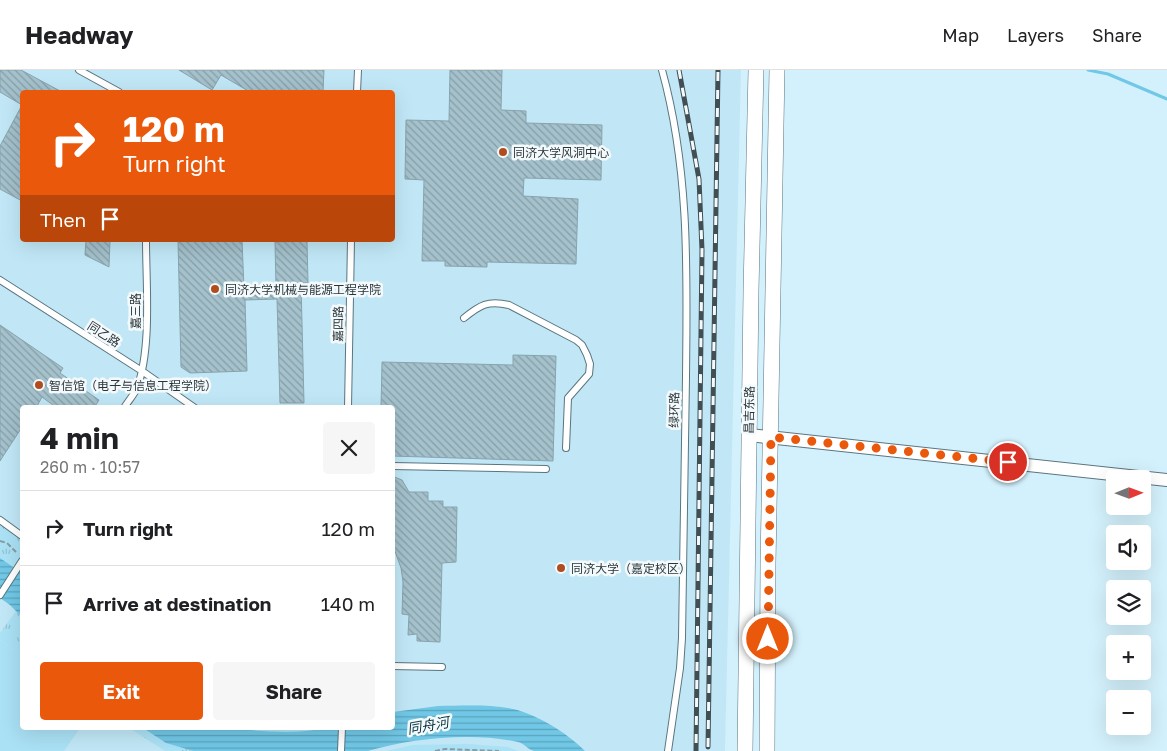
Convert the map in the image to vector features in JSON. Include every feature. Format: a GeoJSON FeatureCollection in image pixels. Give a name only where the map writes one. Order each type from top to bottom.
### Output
{"type":"FeatureCollection","features":[{"type":"Feature","properties":{"kind":"street","name":"昌吉东路"},"geometry":{"type":"LineString","coordinates":[[744,751],[748,435],[756,70]]}},
{"type":"Feature","properties":{"kind":"street","name":"昌吉东路"},"geometry":{"type":"LineString","coordinates":[[767,751],[777,70]]}},
{"type":"Feature","properties":{"kind":"street"},"geometry":{"type":"LineString","coordinates":[[748,435],[1167,480]]}},
{"type":"Feature","properties":{"kind":"lane"},"geometry":{"type":"LineString","coordinates":[[79,70],[115,90]]}},
{"type":"Feature","properties":{"kind":"lane"},"geometry":{"type":"LineString","coordinates":[[357,90],[358,70]]}},
{"type":"Feature","properties":{"kind":"lane","name":"绿环路"},"geometry":{"type":"LineString","coordinates":[[662,70],[671,102],[683,182],[687,281],[682,638],[680,668],[668,751]]}},
{"type":"Feature","properties":{"kind":"lane","name":"嘉三路"},"geometry":{"type":"LineString","coordinates":[[126,405],[136,390],[142,371],[146,339],[146,242]]}},
{"type":"Feature","properties":{"kind":"lane","name":"嘉四路"},"geometry":{"type":"LineString","coordinates":[[348,405],[351,242]]}},
{"type":"Feature","properties":{"kind":"lane","name":"同乙路"},"geometry":{"type":"LineString","coordinates":[[0,280],[142,371],[191,405]]}},
{"type":"Feature","properties":{"kind":"lane"},"geometry":{"type":"LineString","coordinates":[[464,318],[474,309],[491,302],[509,305],[576,340],[582,345],[590,364],[589,374],[568,398],[566,448]]}},
{"type":"Feature","properties":{"kind":"lane"},"geometry":{"type":"LineString","coordinates":[[395,466],[546,469]]}},
{"type":"Feature","properties":{"kind":"lane"},"geometry":{"type":"LineString","coordinates":[[0,520],[20,535]]}},
{"type":"Feature","properties":{"kind":"lane"},"geometry":{"type":"LineString","coordinates":[[0,595],[20,564]]}},
{"type":"Feature","properties":{"kind":"lane"},"geometry":{"type":"LineString","coordinates":[[395,666],[442,667]]}},
{"type":"Feature","properties":{"kind":"lane"},"geometry":{"type":"LineString","coordinates":[[341,751],[342,730]]}},
{"type":"Feature","properties":{"kind":"path"},"geometry":{"type":"LineString","coordinates":[[0,541],[7,543],[20,559]]}},
{"type":"Feature","properties":{"kind":"path"},"geometry":{"type":"LineString","coordinates":[[435,751],[445,749],[499,751]]}},
{"type":"Feature","properties":{"kind":"shaded area","name":"同济大学（嘉定校区）"},"geometry":{"type":"Polygon","coordinates":[[[0,70],[741,70],[725,751],[0,751],[0,70]]]}},
{"type":"Feature","properties":{"kind":"green space"},"geometry":{"type":"Polygon","coordinates":[[[0,520],[20,535],[20,562],[16,569],[0,558],[0,520]]]}},
{"type":"Feature","properties":{"kind":"green space"},"geometry":{"type":"Polygon","coordinates":[[[16,611],[20,615],[20,655],[0,640],[0,633],[16,611]]]}},
{"type":"Feature","properties":{"kind":"green space"},"geometry":{"type":"Polygon","coordinates":[[[0,640],[20,655],[20,730],[79,730],[64,751],[0,751],[0,640]]]}},
{"type":"Feature","properties":{"kind":"green space"},"geometry":{"type":"Polygon","coordinates":[[[132,730],[146,730],[166,743],[193,751],[165,751],[132,730]]]}},
{"type":"Feature","properties":{"kind":"green space"},"geometry":{"type":"Polygon","coordinates":[[[243,730],[314,730],[301,732],[243,730]]]}},
{"type":"Feature","properties":{"kind":"green space"},"geometry":{"type":"Polygon","coordinates":[[[468,744],[508,747],[518,751],[386,751],[413,745],[468,744]]]}},
{"type":"Feature","properties":{"kind":"water"},"geometry":{"type":"Polygon","coordinates":[[[0,558],[20,572],[20,615],[0,598],[0,558]]]}},
{"type":"Feature","properties":{"kind":"water"},"geometry":{"type":"Polygon","coordinates":[[[438,706],[483,706],[517,710],[550,724],[572,739],[585,751],[534,751],[518,742],[482,737],[462,737],[423,740],[385,746],[368,751],[193,751],[166,743],[146,730],[289,732],[314,730],[395,730],[395,712],[438,706]]]}},
{"type":"Feature","properties":{"kind":"building"},"geometry":{"type":"Polygon","coordinates":[[[0,70],[21,70],[58,90],[20,90],[20,104],[0,92],[0,70]]]}},
{"type":"Feature","properties":{"kind":"building"},"geometry":{"type":"Polygon","coordinates":[[[179,70],[324,70],[323,90],[247,90],[221,75],[212,90],[179,70]]]}},
{"type":"Feature","properties":{"kind":"building","name":"同济大学风洞中心"},"geometry":{"type":"Polygon","coordinates":[[[450,70],[502,70],[501,110],[526,111],[526,123],[602,125],[601,180],[524,178],[523,196],[578,199],[576,264],[487,262],[487,267],[445,266],[445,261],[422,261],[424,180],[405,179],[406,120],[449,121],[450,70]]]}},
{"type":"Feature","properties":{"kind":"building"},"geometry":{"type":"Polygon","coordinates":[[[20,109],[20,200],[0,189],[0,146],[20,109]]]}},
{"type":"Feature","properties":{"kind":"building"},"geometry":{"type":"Polygon","coordinates":[[[86,242],[110,242],[109,267],[85,255],[86,242]]]}},
{"type":"Feature","properties":{"kind":"building"},"geometry":{"type":"Polygon","coordinates":[[[178,242],[242,242],[244,289],[276,288],[275,242],[307,242],[308,283],[301,283],[304,403],[280,403],[277,299],[245,300],[247,371],[190,373],[181,367],[178,242]]]}},
{"type":"Feature","properties":{"kind":"building","name":"智信馆（电子与信息工程学院）"},"geometry":{"type":"Polygon","coordinates":[[[0,325],[63,368],[60,373],[99,400],[96,405],[53,405],[42,397],[38,405],[20,405],[20,430],[0,461],[0,325]]]}},
{"type":"Feature","properties":{"kind":"building"},"geometry":{"type":"Polygon","coordinates":[[[513,355],[556,356],[553,461],[395,456],[395,405],[381,405],[382,362],[513,365],[513,355]]]}},
{"type":"Feature","properties":{"kind":"building"},"geometry":{"type":"Polygon","coordinates":[[[395,477],[402,480],[409,492],[428,492],[428,501],[443,501],[443,507],[457,507],[456,562],[442,563],[440,642],[417,641],[417,634],[408,635],[409,615],[402,614],[403,582],[401,568],[395,551],[395,477]]]}},
{"type":"Feature","properties":{"kind":"waterway","name":"同舟河"},"geometry":{"type":"LineString","coordinates":[[1088,70],[1108,74],[1167,99]]}},
{"type":"Feature","properties":{"kind":"railway"},"geometry":{"type":"LineString","coordinates":[[679,70],[699,179],[702,250],[696,751]]}},
{"type":"Feature","properties":{"kind":"railway"},"geometry":{"type":"LineString","coordinates":[[708,747],[718,70]]}},
{"type":"Feature","properties":{"kind":"place","name":"同济大学风洞中心"},"geometry":{"type":"Point","coordinates":[503,152]}},
{"type":"Feature","properties":{"kind":"place","name":"同济大学机械与能源工程学院"},"geometry":{"type":"Point","coordinates":[215,289]}},
{"type":"Feature","properties":{"kind":"place","name":"智信馆（电子与信息工程学院）"},"geometry":{"type":"Point","coordinates":[39,385]}},
{"type":"Feature","properties":{"kind":"place","name":"同济大学（嘉定校区）"},"geometry":{"type":"Point","coordinates":[561,568]}},
{"type":"Feature","properties":{"kind":"route"},"geometry":{"type":"LineString","coordinates":[[768,639],[771,437],[1008,462]]}}]}
